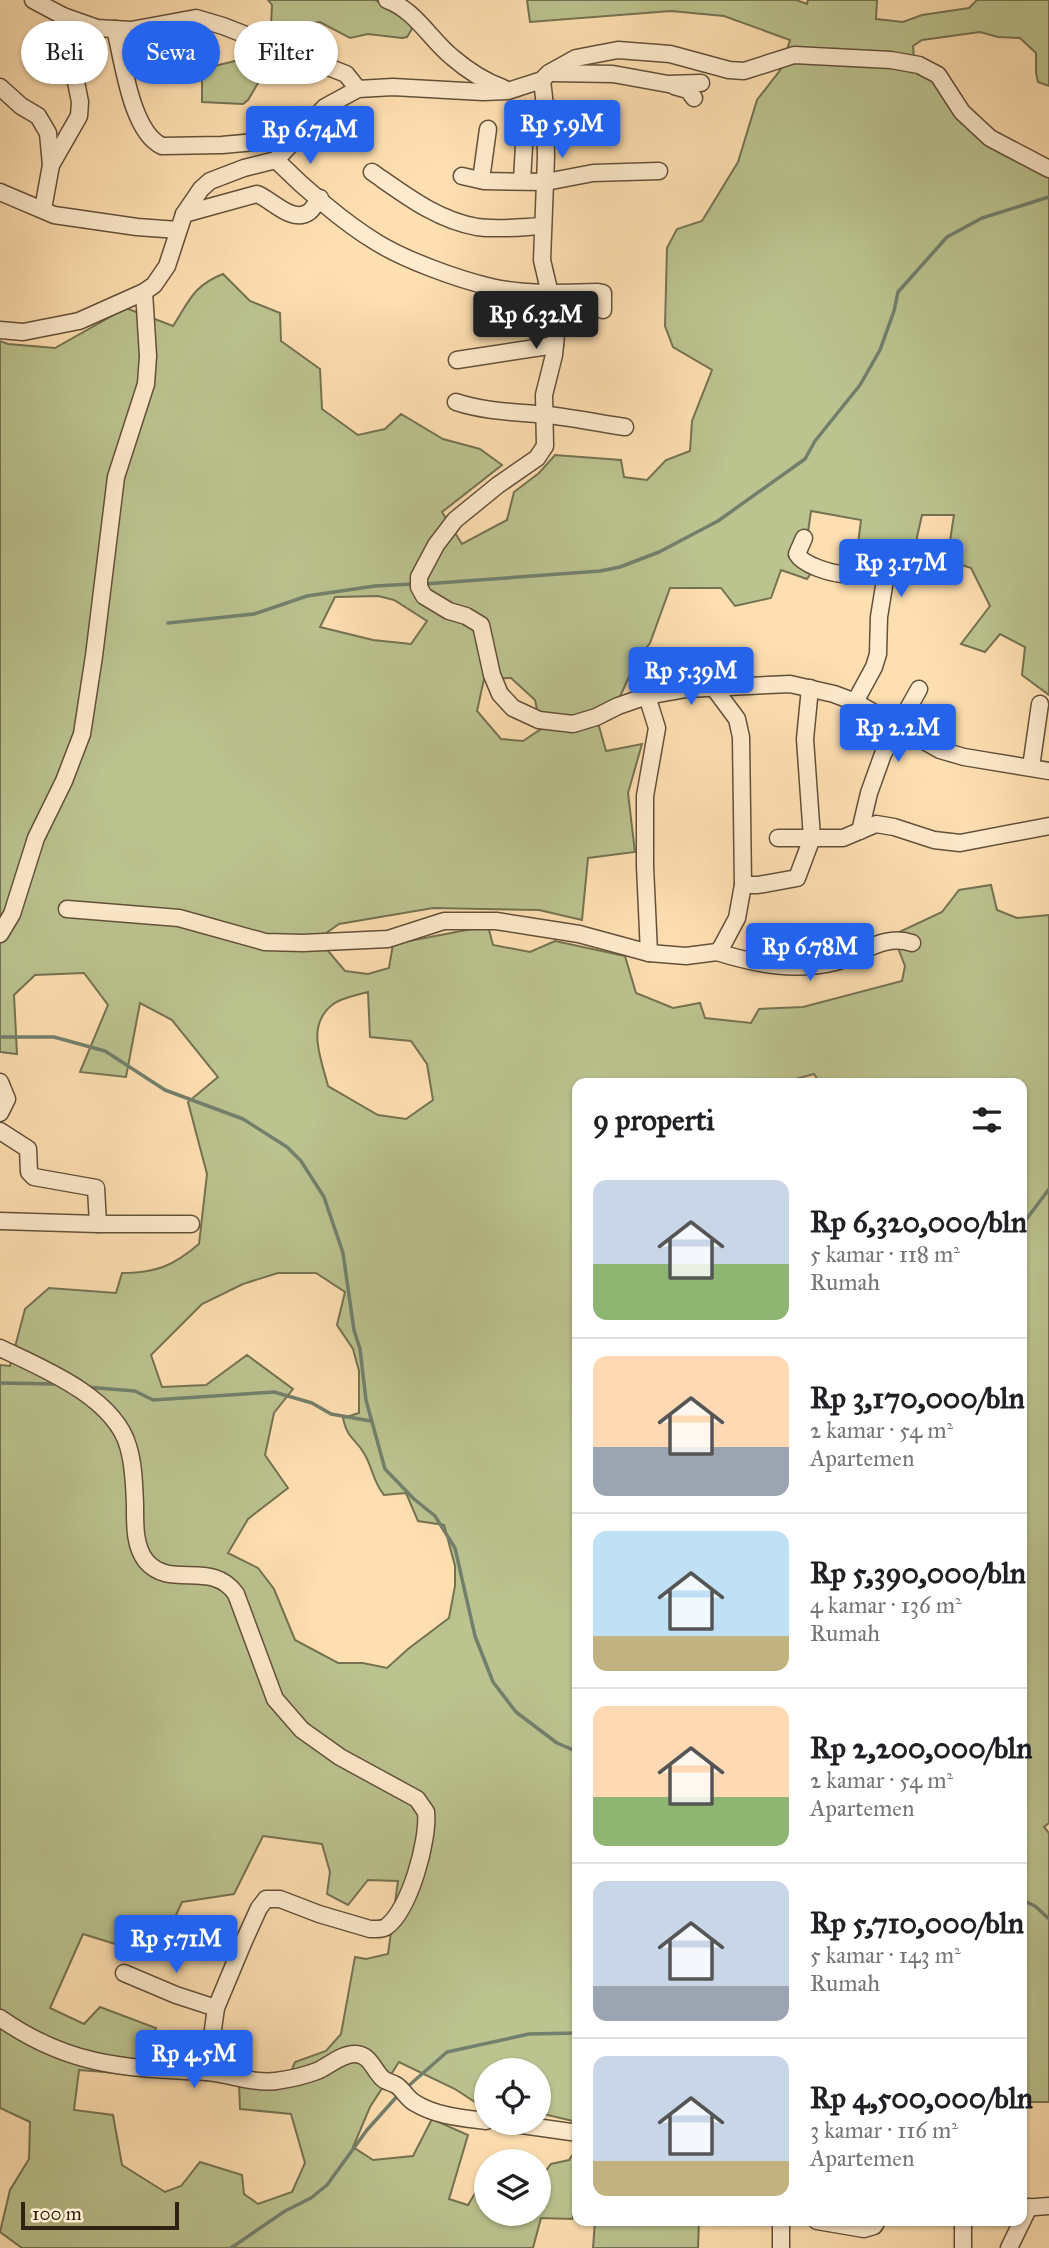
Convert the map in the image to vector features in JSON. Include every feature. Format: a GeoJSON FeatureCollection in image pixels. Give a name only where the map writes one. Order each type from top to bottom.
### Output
{"type":"FeatureCollection","features":[{"type":"Feature","properties":{"kind":"street"},"geometry":{"type":"LineString","coordinates":[[33,0],[81,24],[115,29],[150,28],[176,20],[196,18],[346,74],[358,89]]}},
{"type":"Feature","properties":{"kind":"street"},"geometry":{"type":"LineString","coordinates":[[387,0],[411,15],[451,57],[486,82],[508,90]]}},
{"type":"Feature","properties":{"kind":"street"},"geometry":{"type":"LineString","coordinates":[[51,165],[79,116],[80,102],[63,16]]}},
{"type":"Feature","properties":{"kind":"street"},"geometry":{"type":"LineString","coordinates":[[115,29],[134,106],[147,135],[155,143],[162,146],[222,145],[299,138]]}},
{"type":"Feature","properties":{"kind":"street"},"geometry":{"type":"LineString","coordinates":[[0,330],[23,332],[79,321],[144,292],[154,285],[167,266],[184,214],[201,189],[211,181],[244,167],[276,160],[325,107],[358,89],[393,87],[483,92],[508,90],[545,76],[576,58],[632,50],[670,54],[744,71],[794,55],[901,61],[919,65],[938,75],[962,112],[989,138],[1049,169]]}},
{"type":"Feature","properties":{"kind":"street"},"geometry":{"type":"LineString","coordinates":[[545,76],[613,74],[668,84],[688,90],[694,98]]}},
{"type":"Feature","properties":{"kind":"street"},"geometry":{"type":"LineString","coordinates":[[545,76],[546,182],[542,260],[557,324],[545,388],[545,446],[537,458],[455,520],[436,545],[419,582],[424,596],[435,604],[481,625],[492,675],[500,694],[513,708],[539,720],[573,724],[647,696],[686,689],[790,684],[855,702],[940,750],[964,757],[1049,771]]}},
{"type":"Feature","properties":{"kind":"street"},"geometry":{"type":"LineString","coordinates":[[668,84],[701,83]]}},
{"type":"Feature","properties":{"kind":"street"},"geometry":{"type":"LineString","coordinates":[[0,87],[42,120],[48,133],[51,165],[43,209]]}},
{"type":"Feature","properties":{"kind":"street"},"geometry":{"type":"LineString","coordinates":[[522,181],[525,128]]}},
{"type":"Feature","properties":{"kind":"street"},"geometry":{"type":"LineString","coordinates":[[481,180],[488,129]]}},
{"type":"Feature","properties":{"kind":"street"},"geometry":{"type":"LineString","coordinates":[[276,160],[348,223],[377,243],[410,258],[491,287],[551,293],[603,293],[603,310]]}},
{"type":"Feature","properties":{"kind":"street"},"geometry":{"type":"LineString","coordinates":[[462,176],[481,180],[546,182],[593,173],[659,171]]}},
{"type":"Feature","properties":{"kind":"street"},"geometry":{"type":"LineString","coordinates":[[372,172],[419,205],[451,219],[479,227],[543,226]]}},
{"type":"Feature","properties":{"kind":"street"},"geometry":{"type":"LineString","coordinates":[[0,192],[54,215],[178,230]]}},
{"type":"Feature","properties":{"kind":"street"},"geometry":{"type":"LineString","coordinates":[[184,214],[257,194],[297,215],[309,212],[320,198]]}},
{"type":"Feature","properties":{"kind":"street"},"geometry":{"type":"LineString","coordinates":[[0,934],[12,914],[36,838],[65,780],[82,734],[115,484],[146,384],[148,356],[144,292]]}},
{"type":"Feature","properties":{"kind":"street"},"geometry":{"type":"LineString","coordinates":[[457,360],[555,345]]}},
{"type":"Feature","properties":{"kind":"street"},"geometry":{"type":"LineString","coordinates":[[456,402],[476,409],[546,415],[625,427]]}},
{"type":"Feature","properties":{"kind":"street"},"geometry":{"type":"LineString","coordinates":[[804,538],[797,554],[806,562],[841,574],[868,573],[880,575],[885,580],[879,617],[878,654],[855,702]]}},
{"type":"Feature","properties":{"kind":"street"},"geometry":{"type":"LineString","coordinates":[[714,688],[737,719],[741,737],[743,885],[737,918],[717,952]]}},
{"type":"Feature","properties":{"kind":"street"},"geometry":{"type":"LineString","coordinates":[[743,885],[797,878],[812,838],[805,739],[810,688]]}},
{"type":"Feature","properties":{"kind":"street"},"geometry":{"type":"LineString","coordinates":[[860,831],[874,775],[919,690]]}},
{"type":"Feature","properties":{"kind":"street"},"geometry":{"type":"LineString","coordinates":[[647,696],[657,728],[645,796],[649,953]]}},
{"type":"Feature","properties":{"kind":"street"},"geometry":{"type":"LineString","coordinates":[[1031,767],[1040,704]]}},
{"type":"Feature","properties":{"kind":"street"},"geometry":{"type":"LineString","coordinates":[[778,838],[843,838],[869,826],[882,824],[933,840],[960,843],[1049,826]]}},
{"type":"Feature","properties":{"kind":"street"},"geometry":{"type":"LineString","coordinates":[[67,909],[179,918],[265,942],[388,939],[444,921],[496,921],[579,934],[649,953],[686,956],[717,952],[766,965],[795,966],[834,962],[866,948],[893,941],[912,943]]}},
{"type":"Feature","properties":{"kind":"street"},"geometry":{"type":"LineString","coordinates":[[0,1082],[7,1099],[0,1113]]}},
{"type":"Feature","properties":{"kind":"street"},"geometry":{"type":"LineString","coordinates":[[0,1131],[28,1149],[29,1172],[34,1177],[96,1188],[98,1224]]}},
{"type":"Feature","properties":{"kind":"street"},"geometry":{"type":"LineString","coordinates":[[0,1221],[191,1224]]}},
{"type":"Feature","properties":{"kind":"street"},"geometry":{"type":"LineString","coordinates":[[0,1348],[66,1380],[100,1405],[117,1423],[128,1444],[133,1467],[138,1546],[148,1564],[157,1571],[170,1575],[218,1577],[225,1581],[236,1594],[275,1699],[302,1730],[340,1757],[416,1799],[426,1812],[420,1859],[404,1904],[386,1927],[370,1929],[280,1899],[266,1899],[259,1908],[216,2008],[207,2072]]}},
{"type":"Feature","properties":{"kind":"street"},"geometry":{"type":"LineString","coordinates":[[124,1973],[216,2008]]}},
{"type":"Feature","properties":{"kind":"street"},"geometry":{"type":"LineString","coordinates":[[0,2018],[46,2046],[85,2060],[137,2069],[207,2072],[266,2082],[317,2071],[344,2056],[359,2054],[368,2059],[384,2080],[397,2085],[412,2102],[435,2113],[474,2119]]}},
{"type":"Feature","properties":{"kind":"street"},"geometry":{"type":"LineString","coordinates":[[551,2129],[572,2132]]}},
{"type":"Feature","properties":{"kind":"street"},"geometry":{"type":"LineString","coordinates":[[1027,2207],[1049,2206]]}},
{"type":"Feature","properties":{"kind":"street"},"geometry":{"type":"LineString","coordinates":[[781,2248],[782,2226]]}},
{"type":"Feature","properties":{"kind":"street"},"geometry":{"type":"LineString","coordinates":[[846,2226],[864,2229],[874,2226]]}},
{"type":"Feature","properties":{"kind":"street"},"geometry":{"type":"LineString","coordinates":[[963,2226],[963,2248]]}},
{"type":"Feature","properties":{"kind":"street"},"geometry":{"type":"LineString","coordinates":[[1009,2248],[1018,2226]]}},
{"type":"Feature","properties":{"kind":"green space"},"geometry":{"type":"Polygon","coordinates":[[[268,0],[375,0],[405,15],[412,29],[407,37],[402,38],[368,34],[350,38],[338,32],[338,21],[271,21],[272,5],[268,0]]]}},
{"type":"Feature","properties":{"kind":"green space"},"geometry":{"type":"Polygon","coordinates":[[[527,0],[796,0],[807,4],[808,0],[877,0],[876,19],[903,22],[922,15],[969,8],[977,0],[1049,0],[1049,86],[1038,82],[1036,53],[1020,38],[998,37],[980,32],[922,40],[913,46],[915,70],[936,79],[958,113],[996,151],[1049,175],[1049,695],[1022,675],[1025,647],[1000,634],[985,652],[961,644],[990,606],[971,568],[947,560],[954,515],[922,515],[917,537],[920,558],[903,570],[856,560],[861,520],[811,511],[804,560],[816,566],[807,579],[781,570],[771,598],[735,606],[721,588],[670,588],[650,643],[636,661],[619,699],[595,712],[606,751],[642,744],[628,793],[635,852],[588,858],[582,920],[539,910],[433,908],[339,924],[318,939],[345,971],[368,974],[389,968],[393,944],[488,926],[493,945],[530,952],[555,941],[625,956],[636,993],[673,1008],[700,1003],[705,1018],[751,1023],[759,1009],[803,1007],[902,981],[905,966],[893,935],[942,912],[959,890],[991,885],[997,910],[1017,918],[1049,915],[1049,1823],[1044,1827],[1049,1833],[1049,2102],[1027,2102],[1027,1078],[817,1078],[814,1074],[799,1078],[572,1078],[572,2121],[551,2116],[551,2058],[474,2058],[474,2101],[455,2089],[399,2062],[370,2107],[353,2147],[373,2160],[413,2156],[432,2119],[468,2135],[449,2199],[468,2205],[474,2195],[474,2226],[539,2226],[533,2248],[22,2248],[0,2232],[10,2190],[29,2159],[30,2122],[0,2108],[0,1365],[10,1366],[25,1309],[49,1288],[116,1293],[122,1273],[145,1272],[164,1267],[199,1244],[207,1174],[188,1102],[218,1077],[172,1020],[140,1003],[126,1077],[80,1072],[108,1005],[84,973],[35,975],[14,995],[17,1054],[0,1052],[0,341],[55,348],[126,308],[173,326],[188,301],[199,289],[223,274],[250,301],[280,313],[281,341],[320,369],[322,409],[358,435],[385,429],[401,414],[443,439],[480,449],[502,465],[442,512],[462,544],[507,520],[514,492],[539,473],[555,455],[621,460],[624,477],[647,480],[666,460],[690,451],[692,421],[712,370],[673,347],[665,326],[667,248],[677,229],[702,221],[738,162],[757,100],[781,69],[790,40],[724,16],[671,11],[530,22],[527,0]],[[378,596],[335,597],[320,627],[373,640],[411,644],[427,621],[394,600],[378,596]],[[511,678],[484,679],[477,711],[501,739],[523,741],[541,729],[535,700],[511,678]],[[368,992],[335,1003],[324,1013],[317,1032],[319,1054],[328,1086],[378,1115],[406,1119],[433,1100],[427,1064],[411,1041],[370,1037],[368,992]],[[278,1273],[243,1284],[202,1304],[151,1355],[162,1387],[206,1385],[247,1355],[293,1389],[274,1413],[265,1455],[288,1488],[248,1519],[228,1553],[258,1568],[274,1589],[295,1640],[338,1663],[363,1663],[387,1668],[449,1618],[455,1586],[455,1566],[444,1525],[418,1521],[406,1493],[384,1495],[365,1455],[345,1425],[343,1418],[359,1413],[359,1371],[353,1349],[337,1325],[345,1292],[316,1273],[278,1273]],[[263,1836],[234,1894],[182,1902],[157,1957],[83,1934],[50,2008],[84,2024],[100,2007],[156,2028],[149,2050],[118,2073],[79,2070],[74,2110],[113,2115],[122,2165],[165,2192],[181,2186],[200,2162],[242,2175],[244,2194],[258,2204],[292,2192],[305,2163],[291,2114],[240,2109],[239,2083],[285,2086],[295,2062],[326,2051],[341,2034],[355,1957],[366,1959],[388,1954],[398,1881],[368,1880],[348,1905],[327,1894],[330,1872],[322,1844],[263,1836]]]}},
{"type":"Feature","properties":{"kind":"green space"},"geometry":{"type":"Polygon","coordinates":[[[234,61],[234,84],[257,84],[243,104],[202,102],[202,84],[220,84],[220,65],[234,61]]]}},
{"type":"Feature","properties":{"kind":"green space"},"geometry":{"type":"Polygon","coordinates":[[[572,2156],[572,2219],[551,2218],[551,2164],[569,2160],[572,2156]]]}},
{"type":"Feature","properties":{"kind":"green space"},"geometry":{"type":"Polygon","coordinates":[[[595,2226],[699,2226],[698,2248],[593,2248],[595,2226]]]}},
{"type":"Feature","properties":{"kind":"waterway"},"geometry":{"type":"LineString","coordinates":[[424,584],[600,571],[620,567],[659,552],[718,521],[805,459],[815,441],[860,385],[880,350],[898,292],[947,237],[982,218],[1049,197]]}},
{"type":"Feature","properties":{"kind":"waterway"},"geometry":{"type":"LineString","coordinates":[[168,623],[254,614],[307,596],[375,586],[413,584]]}},
{"type":"Feature","properties":{"kind":"waterway"},"geometry":{"type":"LineString","coordinates":[[0,1037],[54,1037],[105,1051],[165,1090],[243,1119],[287,1147],[301,1161],[324,1197],[343,1253],[366,1400],[385,1469],[435,1516],[455,1548],[475,1636],[493,1682],[516,1712],[557,1743],[572,1749]]}},
{"type":"Feature","properties":{"kind":"waterway"},"geometry":{"type":"LineString","coordinates":[[1027,1218],[1049,1189]]}},
{"type":"Feature","properties":{"kind":"waterway"},"geometry":{"type":"LineString","coordinates":[[0,1383],[57,1384]]}},
{"type":"Feature","properties":{"kind":"waterway"},"geometry":{"type":"LineString","coordinates":[[86,1387],[135,1391],[153,1400],[274,1392],[312,1403],[331,1414],[371,1421]]}},
{"type":"Feature","properties":{"kind":"waterway"},"geometry":{"type":"LineString","coordinates":[[1027,1902],[1049,1919]]}},
{"type":"Feature","properties":{"kind":"waterway"},"geometry":{"type":"LineString","coordinates":[[406,2088],[447,2052],[529,2034],[572,2033]]}},
{"type":"Feature","properties":{"kind":"waterway"},"geometry":{"type":"LineString","coordinates":[[231,2248],[327,2185],[367,2130],[400,2093]]}}]}
